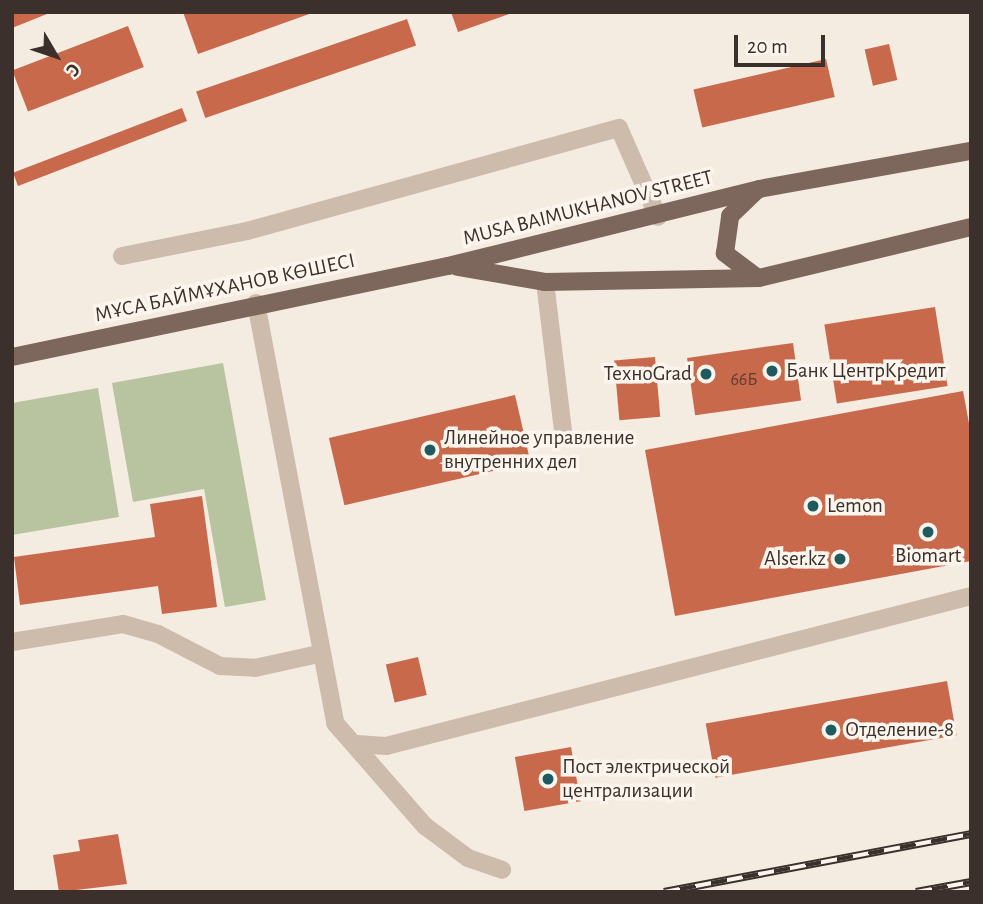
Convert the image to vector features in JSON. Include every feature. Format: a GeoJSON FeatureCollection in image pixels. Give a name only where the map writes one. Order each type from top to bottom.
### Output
{"type":"FeatureCollection","features":[{"type":"Feature","properties":{"kind":"main road","name":"MUSA BAIMUKHANOV STREET"},"geometry":{"type":"LineString","coordinates":[[447,266],[658,217],[759,189],[971,151]]}},
{"type":"Feature","properties":{"kind":"main road"},"geometry":{"type":"LineString","coordinates":[[759,189],[730,216],[725,253],[736,266],[759,278]]}},
{"type":"Feature","properties":{"kind":"main road","name":"MUSA BAIMUKHANOV STREET"},"geometry":{"type":"LineString","coordinates":[[447,266],[545,282],[759,278],[971,227]]}},
{"type":"Feature","properties":{"kind":"main road","name":"МҰСА БАЙМҰХАНОВ КӨШЕСІ"},"geometry":{"type":"LineString","coordinates":[[12,357],[256,303],[447,266]]}},
{"type":"Feature","properties":{"kind":"lane"},"geometry":{"type":"LineString","coordinates":[[122,256],[247,230],[619,128],[658,217]]}},
{"type":"Feature","properties":{"kind":"lane"},"geometry":{"type":"LineString","coordinates":[[545,282],[563,431]]}},
{"type":"Feature","properties":{"kind":"lane"},"geometry":{"type":"LineString","coordinates":[[256,303],[318,654],[335,723],[425,826],[468,858],[502,870]]}},
{"type":"Feature","properties":{"kind":"lane"},"geometry":{"type":"LineString","coordinates":[[356,744],[386,746],[971,596]]}},
{"type":"Feature","properties":{"kind":"lane"},"geometry":{"type":"LineString","coordinates":[[12,642],[123,624],[158,634],[220,666],[255,668],[318,654]]}},
{"type":"Feature","properties":{"kind":"green space"},"geometry":{"type":"Polygon","coordinates":[[[223,363],[266,600],[225,607],[204,489],[133,502],[112,383],[223,363]]]}},
{"type":"Feature","properties":{"kind":"green space"},"geometry":{"type":"Polygon","coordinates":[[[98,388],[119,517],[12,535],[12,403],[98,388]]]}},
{"type":"Feature","properties":{"kind":"building"},"geometry":{"type":"Polygon","coordinates":[[[12,12],[52,12],[12,28],[12,12]]]}},
{"type":"Feature","properties":{"kind":"building"},"geometry":{"type":"Polygon","coordinates":[[[183,12],[312,12],[312,13],[198,54],[183,12]]]}},
{"type":"Feature","properties":{"kind":"building"},"geometry":{"type":"Polygon","coordinates":[[[451,12],[512,12],[512,13],[458,32],[451,12]]]}},
{"type":"Feature","properties":{"kind":"building"},"geometry":{"type":"Polygon","coordinates":[[[407,19],[416,45],[205,118],[196,92],[407,19]]]}},
{"type":"Feature","properties":{"kind":"building"},"geometry":{"type":"Polygon","coordinates":[[[128,26],[144,67],[28,112],[12,70],[128,26]]]}},
{"type":"Feature","properties":{"kind":"building"},"geometry":{"type":"Polygon","coordinates":[[[889,44],[897,80],[873,86],[865,50],[889,44]]]}},
{"type":"Feature","properties":{"kind":"building"},"geometry":{"type":"Polygon","coordinates":[[[826,59],[835,97],[702,128],[693,90],[826,59]]]}},
{"type":"Feature","properties":{"kind":"building"},"geometry":{"type":"Polygon","coordinates":[[[182,108],[187,121],[18,186],[13,173],[182,108]]]}},
{"type":"Feature","properties":{"kind":"building"},"geometry":{"type":"Polygon","coordinates":[[[935,307],[948,386],[837,404],[824,325],[935,307]]]}},
{"type":"Feature","properties":{"kind":"building"},"geometry":{"type":"Polygon","coordinates":[[[793,343],[801,400],[695,415],[687,358],[793,343]]]}},
{"type":"Feature","properties":{"kind":"building"},"geometry":{"type":"Polygon","coordinates":[[[655,357],[660,417],[619,420],[614,361],[655,357]]]}},
{"type":"Feature","properties":{"kind":"building","name":"Lemon"},"geometry":{"type":"Polygon","coordinates":[[[963,391],[971,434],[971,561],[675,616],[645,450],[963,391]]]}},
{"type":"Feature","properties":{"kind":"building","name":"Линейное управление внутренних дел"},"geometry":{"type":"Polygon","coordinates":[[[515,395],[531,462],[344,505],[329,438],[515,395]]]}},
{"type":"Feature","properties":{"kind":"building"},"geometry":{"type":"Polygon","coordinates":[[[202,496],[217,607],[162,614],[158,586],[20,605],[14,557],[155,537],[150,504],[202,496]]]}},
{"type":"Feature","properties":{"kind":"building"},"geometry":{"type":"Polygon","coordinates":[[[418,657],[427,695],[395,702],[386,664],[418,657]]]}},
{"type":"Feature","properties":{"kind":"building","name":"Отделение-8"},"geometry":{"type":"Polygon","coordinates":[[[947,681],[957,735],[715,778],[706,724],[947,681]]]}},
{"type":"Feature","properties":{"kind":"building","name":"Пост электрической централизации"},"geometry":{"type":"Polygon","coordinates":[[[571,747],[581,801],[524,811],[515,757],[571,747]]]}},
{"type":"Feature","properties":{"kind":"building"},"geometry":{"type":"Polygon","coordinates":[[[118,834],[127,884],[59,892],[53,855],[80,851],[78,840],[118,834]]]}},
{"type":"Feature","properties":{"kind":"railway"},"geometry":{"type":"LineString","coordinates":[[664,892],[971,834]]}},
{"type":"Feature","properties":{"kind":"railway"},"geometry":{"type":"LineString","coordinates":[[916,892],[971,882]]}},
{"type":"Feature","properties":{"kind":"place","name":"Банк ЦентрКредит"},"geometry":{"type":"Point","coordinates":[772,371]}},
{"type":"Feature","properties":{"kind":"place","name":"ТехноGrad"},"geometry":{"type":"Point","coordinates":[706,374]}},
{"type":"Feature","properties":{"kind":"place","name":"Линейное управление внутренних дел"},"geometry":{"type":"Point","coordinates":[430,450]}},
{"type":"Feature","properties":{"kind":"place","name":"Lemon"},"geometry":{"type":"Point","coordinates":[813,506]}},
{"type":"Feature","properties":{"kind":"place","name":"Biomart"},"geometry":{"type":"Point","coordinates":[928,532]}},
{"type":"Feature","properties":{"kind":"place","name":"Alser.kz"},"geometry":{"type":"Point","coordinates":[840,559]}},
{"type":"Feature","properties":{"kind":"place","name":"Отделение-8"},"geometry":{"type":"Point","coordinates":[831,730]}},
{"type":"Feature","properties":{"kind":"place","name":"Пост электрической централизации"},"geometry":{"type":"Point","coordinates":[548,779]}}]}
